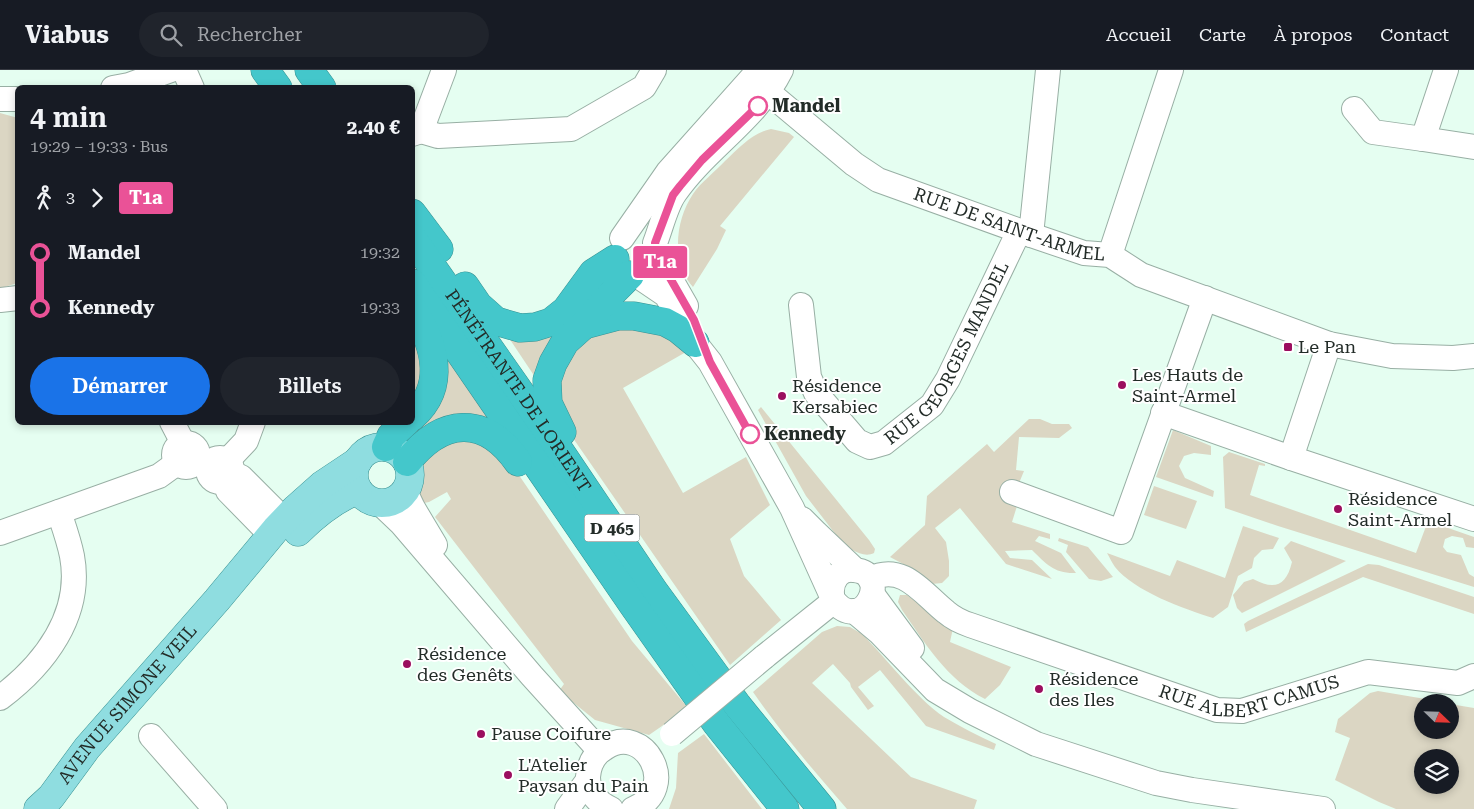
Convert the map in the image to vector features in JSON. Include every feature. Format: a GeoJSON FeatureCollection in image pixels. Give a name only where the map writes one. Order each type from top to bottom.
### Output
{"type":"FeatureCollection","features":[{"type":"Feature","properties":{"kind":"highway"},"geometry":{"type":"LineString","coordinates":[[256,70],[266,85]]}},
{"type":"Feature","properties":{"kind":"highway"},"geometry":{"type":"LineString","coordinates":[[265,70],[276,85]]}},
{"type":"Feature","properties":{"kind":"highway"},"geometry":{"type":"LineString","coordinates":[[297,70],[307,85]]}},
{"type":"Feature","properties":{"kind":"highway"},"geometry":{"type":"LineString","coordinates":[[308,70],[320,85]]}},
{"type":"Feature","properties":{"kind":"highway"},"geometry":{"type":"LineString","coordinates":[[415,216],[478,304],[496,321],[520,328],[535,327],[551,322],[566,310],[594,273],[626,262]]}},
{"type":"Feature","properties":{"kind":"highway","name":"PÉNÉTRANTE DE LORIENT"},"geometry":{"type":"LineString","coordinates":[[415,242],[527,402],[654,591],[738,706],[822,809]]}},
{"type":"Feature","properties":{"kind":"highway"},"geometry":{"type":"LineString","coordinates":[[626,262],[615,290],[584,325],[565,342],[553,362],[547,380],[548,403],[558,427],[676,597],[795,777]]}},
{"type":"Feature","properties":{"kind":"highway","name":"PÉNÉTRANTE DE LORIENT"},"geometry":{"type":"LineString","coordinates":[[415,287],[716,723],[785,809]]}},
{"type":"Feature","properties":{"kind":"highway"},"geometry":{"type":"LineString","coordinates":[[415,312],[424,326],[431,347],[435,379],[431,392],[415,413]]}},
{"type":"Feature","properties":{"kind":"highway"},"geometry":{"type":"LineString","coordinates":[[584,325],[618,316],[634,316],[665,322],[678,329],[702,353]]}},
{"type":"Feature","properties":{"kind":"highway"},"geometry":{"type":"LineString","coordinates":[[403,425],[391,436],[396,455],[417,450],[428,440],[440,433],[455,428],[471,428],[484,431],[496,438],[508,449],[616,604],[716,723]]}},
{"type":"Feature","properties":{"kind":"main road"},"geometry":{"type":"LineString","coordinates":[[369,450],[396,455],[410,473],[410,480],[406,491],[392,501],[369,497],[354,479],[358,461],[369,450]]}},
{"type":"Feature","properties":{"kind":"main road","name":"AVENUE SIMONE VEIL"},"geometry":{"type":"LineString","coordinates":[[38,809],[51,797],[87,748],[217,600],[277,527],[322,485],[358,461]]}},
{"type":"Feature","properties":{"kind":"main road","name":"AVENUE SIMONE VEIL"},"geometry":{"type":"LineString","coordinates":[[217,600],[271,558],[309,520],[334,502],[369,497]]}},
{"type":"Feature","properties":{"kind":"street"},"geometry":{"type":"LineString","coordinates":[[129,85],[171,70]]}},
{"type":"Feature","properties":{"kind":"street"},"geometry":{"type":"LineString","coordinates":[[184,70],[191,85]]}},
{"type":"Feature","properties":{"kind":"street"},"geometry":{"type":"LineString","coordinates":[[444,70],[416,133],[438,136],[571,129],[644,87],[654,70]]}},
{"type":"Feature","properties":{"kind":"street"},"geometry":{"type":"LineString","coordinates":[[626,262],[668,172],[759,70]]}},
{"type":"Feature","properties":{"kind":"street"},"geometry":{"type":"LineString","coordinates":[[626,262],[651,270],[673,195],[702,160],[758,106],[781,70]]}},
{"type":"Feature","properties":{"kind":"street","name":"RUE GEORGES MANDEL"},"geometry":{"type":"LineString","coordinates":[[801,305],[809,377],[816,393],[857,441],[870,447],[884,443],[932,405],[948,379],[1025,233],[1048,70]]}},
{"type":"Feature","properties":{"kind":"street"},"geometry":{"type":"LineString","coordinates":[[1110,255],[1171,70]]}},
{"type":"Feature","properties":{"kind":"street"},"geometry":{"type":"LineString","coordinates":[[1423,139],[1446,70]]}},
{"type":"Feature","properties":{"kind":"street","name":"RUE DE SAINT-ARMEL"},"geometry":{"type":"LineString","coordinates":[[768,92],[854,164],[878,180],[1084,253],[1110,255],[1141,275],[1329,344],[1392,356],[1453,358],[1474,356]]}},
{"type":"Feature","properties":{"kind":"street"},"geometry":{"type":"LineString","coordinates":[[0,99],[15,98]]}},
{"type":"Feature","properties":{"kind":"street"},"geometry":{"type":"LineString","coordinates":[[1354,109],[1373,132],[1474,147]]}},
{"type":"Feature","properties":{"kind":"street"},"geometry":{"type":"LineString","coordinates":[[626,262],[628,234],[643,233],[650,237],[694,320],[702,353]]}},
{"type":"Feature","properties":{"kind":"street"},"geometry":{"type":"LineString","coordinates":[[626,262],[666,295],[792,508],[840,602],[879,632],[935,690],[970,711],[1036,744],[1156,783],[1323,809]]}},
{"type":"Feature","properties":{"kind":"street"},"geometry":{"type":"LineString","coordinates":[[0,300],[15,298]]}},
{"type":"Feature","properties":{"kind":"street"},"geometry":{"type":"LineString","coordinates":[[1012,492],[1121,532],[1205,298]]}},
{"type":"Feature","properties":{"kind":"street"},"geometry":{"type":"LineString","coordinates":[[1292,458],[1329,344]]}},
{"type":"Feature","properties":{"kind":"street"},"geometry":{"type":"LineString","coordinates":[[1163,413],[1474,519]]}},
{"type":"Feature","properties":{"kind":"street"},"geometry":{"type":"LineString","coordinates":[[174,425],[207,464],[241,478],[277,527]]}},
{"type":"Feature","properties":{"kind":"street"},"geometry":{"type":"LineString","coordinates":[[0,533],[159,476],[207,464],[246,441],[252,425]]}},
{"type":"Feature","properties":{"kind":"street"},"geometry":{"type":"LineString","coordinates":[[406,491],[424,528],[485,619]]}},
{"type":"Feature","properties":{"kind":"street"},"geometry":{"type":"LineString","coordinates":[[369,497],[401,523],[532,676],[600,751]]}},
{"type":"Feature","properties":{"kind":"street"},"geometry":{"type":"LineString","coordinates":[[792,508],[866,581],[938,682],[970,711]]}},
{"type":"Feature","properties":{"kind":"street"},"geometry":{"type":"LineString","coordinates":[[0,698],[33,670],[54,644],[64,622],[71,596],[72,558],[67,534],[59,512]]}},
{"type":"Feature","properties":{"kind":"street"},"geometry":{"type":"LineString","coordinates":[[650,756],[672,734],[764,657],[840,602],[866,606],[870,601],[866,581],[849,570],[837,576],[833,581],[840,602]]}},
{"type":"Feature","properties":{"kind":"street","name":"RUE ALBERT CAMUS"},"geometry":{"type":"LineString","coordinates":[[866,581],[880,575],[895,575],[910,580],[946,612],[970,625],[1217,710],[1242,711],[1368,672],[1458,683],[1474,676]]}},
{"type":"Feature","properties":{"kind":"street"},"geometry":{"type":"LineString","coordinates":[[151,736],[215,809]]}},
{"type":"Feature","properties":{"kind":"street"},"geometry":{"type":"LineString","coordinates":[[611,809],[596,798],[591,790],[588,780],[589,769],[593,759],[600,751],[616,743],[626,742],[635,744],[650,756],[656,773],[658,800],[648,799],[633,809]]}},
{"type":"Feature","properties":{"kind":"street"},"geometry":{"type":"LineString","coordinates":[[567,809],[588,780]]}},
{"type":"Feature","properties":{"kind":"shaded area"},"geometry":{"type":"Polygon","coordinates":[[[0,113],[15,117],[15,284],[0,288],[0,113]]]}},
{"type":"Feature","properties":{"kind":"shaded area"},"geometry":{"type":"Polygon","coordinates":[[[771,129],[789,133],[794,137],[720,226],[726,230],[717,249],[693,287],[681,266],[678,241],[682,216],[687,205],[700,185],[741,146],[752,137],[771,129]]]}},
{"type":"Feature","properties":{"kind":"shaded area"},"geometry":{"type":"Polygon","coordinates":[[[600,275],[618,281],[537,380],[505,332],[528,333],[600,275]]]}},
{"type":"Feature","properties":{"kind":"shaded area"},"geometry":{"type":"Polygon","coordinates":[[[601,327],[660,327],[686,352],[623,388],[683,493],[746,457],[770,505],[730,539],[744,576],[781,620],[730,665],[566,428],[555,375],[562,359],[601,327]]]}},
{"type":"Feature","properties":{"kind":"shaded area"},"geometry":{"type":"Polygon","coordinates":[[[415,338],[425,380],[415,402],[415,338]]]}},
{"type":"Feature","properties":{"kind":"shaded area"},"geometry":{"type":"Polygon","coordinates":[[[440,340],[499,427],[407,449],[397,444],[405,425],[415,425],[415,400],[440,340]]]}},
{"type":"Feature","properties":{"kind":"shaded area"},"geometry":{"type":"Polygon","coordinates":[[[761,407],[869,540],[875,549],[874,553],[861,554],[840,540],[806,496],[758,410],[761,407]]]}},
{"type":"Feature","properties":{"kind":"shaded area"},"geometry":{"type":"Polygon","coordinates":[[[1029,419],[1040,419],[1052,424],[1069,424],[1072,428],[1059,438],[1019,437],[1016,470],[1024,471],[1017,488],[1017,506],[1012,522],[1050,534],[1050,539],[1039,536],[1035,541],[1061,553],[1076,573],[1062,572],[1051,567],[1032,550],[1005,551],[1010,558],[1032,560],[1052,579],[1006,564],[960,508],[935,528],[946,542],[949,561],[949,576],[942,583],[932,584],[890,557],[925,525],[927,496],[987,444],[994,452],[1029,419]]]}},
{"type":"Feature","properties":{"kind":"shaded area"},"geometry":{"type":"Polygon","coordinates":[[[1173,430],[1211,446],[1211,455],[1194,453],[1184,456],[1179,466],[1185,478],[1214,491],[1213,497],[1156,477],[1173,430]]]}},
{"type":"Feature","properties":{"kind":"shaded area"},"geometry":{"type":"Polygon","coordinates":[[[481,437],[510,462],[632,641],[688,708],[649,735],[595,720],[559,691],[564,684],[435,517],[451,499],[447,492],[429,502],[415,505],[421,462],[431,448],[438,443],[446,441],[481,437]]]}},
{"type":"Feature","properties":{"kind":"shaded area"},"geometry":{"type":"Polygon","coordinates":[[[1229,452],[1265,464],[1265,466],[1259,465],[1250,495],[1416,553],[1428,521],[1474,537],[1474,548],[1466,547],[1463,538],[1452,536],[1445,539],[1443,547],[1447,552],[1461,555],[1469,574],[1474,577],[1474,587],[1225,508],[1223,457],[1229,452]]]}},
{"type":"Feature","properties":{"kind":"shaded area"},"geometry":{"type":"Polygon","coordinates":[[[1154,486],[1197,501],[1186,529],[1144,515],[1154,486]]]}},
{"type":"Feature","properties":{"kind":"shaded area"},"geometry":{"type":"Polygon","coordinates":[[[1243,526],[1279,538],[1273,549],[1262,550],[1254,558],[1252,568],[1238,576],[1228,607],[1213,618],[1160,598],[1134,584],[1115,567],[1107,553],[1170,576],[1177,560],[1225,578],[1243,526]]]}},
{"type":"Feature","properties":{"kind":"shaded area"},"geometry":{"type":"Polygon","coordinates":[[[1059,538],[1088,547],[1113,577],[1101,581],[1089,579],[1066,552],[1068,545],[1058,541],[1059,538]]]}},
{"type":"Feature","properties":{"kind":"shaded area"},"geometry":{"type":"Polygon","coordinates":[[[1291,541],[1346,561],[1242,613],[1237,608],[1233,595],[1244,582],[1253,579],[1273,585],[1283,581],[1292,562],[1284,548],[1291,541]]]}},
{"type":"Feature","properties":{"kind":"shaded area"},"geometry":{"type":"Polygon","coordinates":[[[1368,564],[1379,565],[1474,597],[1474,614],[1363,577],[1246,632],[1244,624],[1248,621],[1368,564]]]}},
{"type":"Feature","properties":{"kind":"shaded area"},"geometry":{"type":"Polygon","coordinates":[[[900,595],[907,595],[953,628],[950,642],[1011,667],[1000,685],[985,699],[959,682],[938,660],[902,610],[898,602],[900,595]]]}},
{"type":"Feature","properties":{"kind":"shaded area"},"geometry":{"type":"Polygon","coordinates":[[[837,626],[850,627],[862,634],[912,689],[933,709],[944,717],[996,744],[994,750],[926,726],[880,670],[858,687],[874,706],[868,710],[850,683],[833,664],[812,683],[911,777],[977,800],[974,809],[847,809],[775,722],[753,692],[822,632],[837,626]]]}},
{"type":"Feature","properties":{"kind":"shaded area"},"geometry":{"type":"Polygon","coordinates":[[[1378,691],[1414,697],[1414,739],[1459,739],[1459,706],[1474,708],[1474,809],[1396,809],[1335,780],[1350,738],[1335,732],[1338,719],[1370,693],[1378,691]]]}},
{"type":"Feature","properties":{"kind":"shaded area"},"geometry":{"type":"Polygon","coordinates":[[[704,734],[762,809],[669,809],[676,788],[678,753],[704,734]]]}},
{"type":"Feature","properties":{"kind":"bus line","name":"T1a"},"geometry":{"type":"LineString","coordinates":[[750,434],[710,362],[694,320],[658,257],[655,243],[673,195],[702,160],[758,106]]}},
{"type":"Feature","properties":{"kind":"place","name":"Mandel"},"geometry":{"type":"Point","coordinates":[758,106]}},
{"type":"Feature","properties":{"kind":"place","name":"Le Pan"},"geometry":{"type":"Point","coordinates":[1288,347]}},
{"type":"Feature","properties":{"kind":"place","name":"Les Hauts de Saint-Armel"},"geometry":{"type":"Point","coordinates":[1122,385]}},
{"type":"Feature","properties":{"kind":"place","name":"Résidence Kersabiec"},"geometry":{"type":"Point","coordinates":[782,396]}},
{"type":"Feature","properties":{"kind":"place","name":"Kennedy"},"geometry":{"type":"Point","coordinates":[750,434]}},
{"type":"Feature","properties":{"kind":"place","name":"Résidence Saint-Armel"},"geometry":{"type":"Point","coordinates":[1338,509]}},
{"type":"Feature","properties":{"kind":"place","name":"Résidence des Genêts"},"geometry":{"type":"Point","coordinates":[407,664]}},
{"type":"Feature","properties":{"kind":"place","name":"Résidence des Iles"},"geometry":{"type":"Point","coordinates":[1039,689]}},
{"type":"Feature","properties":{"kind":"place","name":"Pause Coifure"},"geometry":{"type":"Point","coordinates":[481,734]}},
{"type":"Feature","properties":{"kind":"place","name":"L'Atelier Paysan du Pain"},"geometry":{"type":"Point","coordinates":[508,775]}}]}
